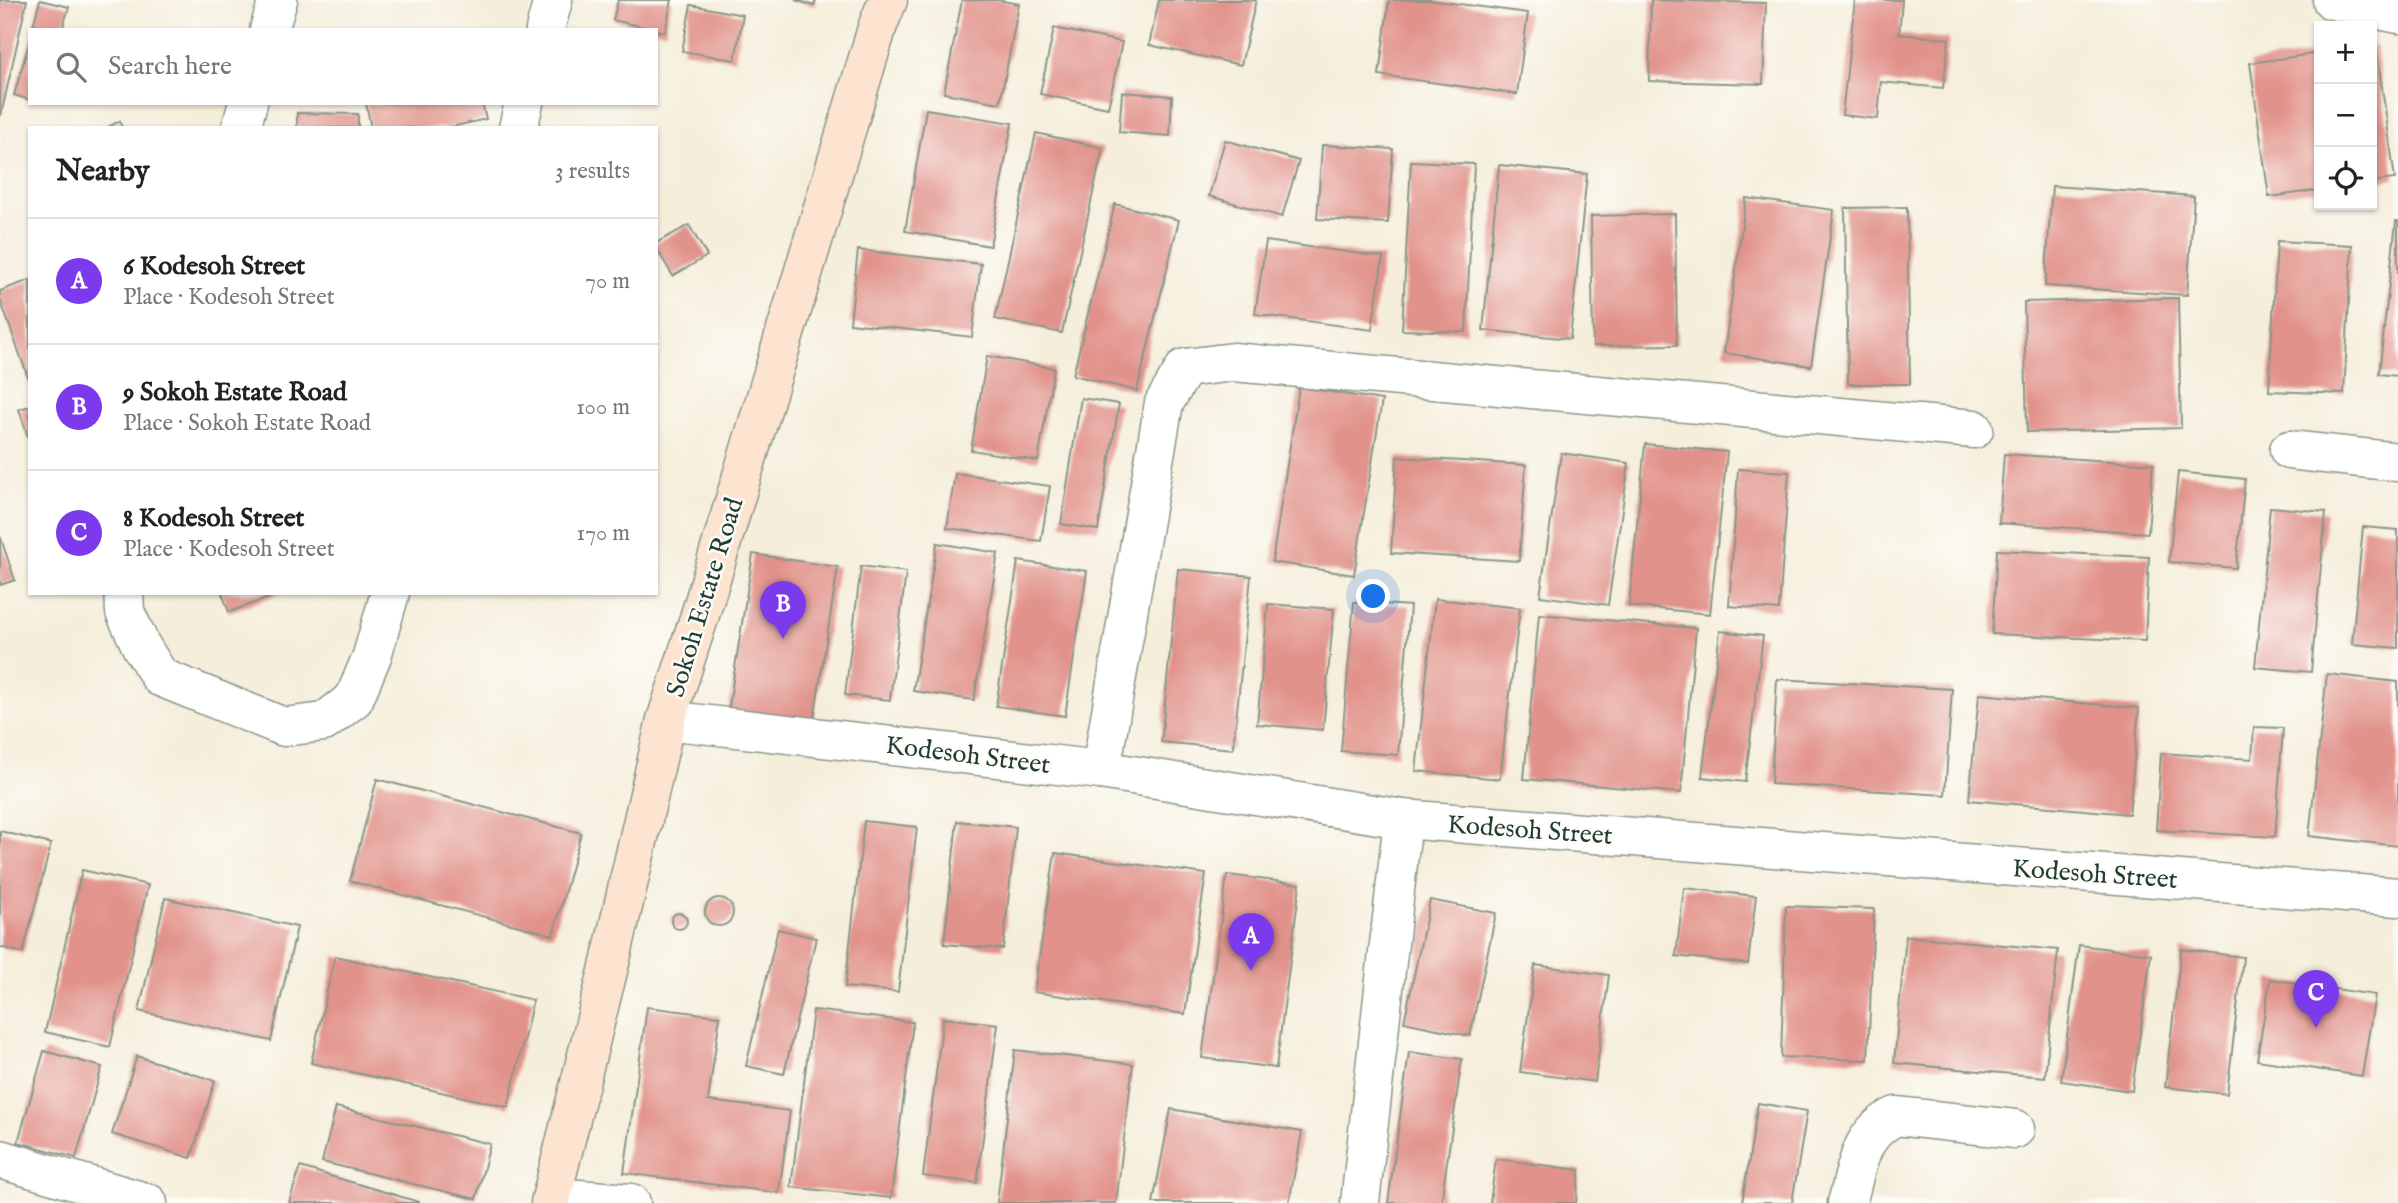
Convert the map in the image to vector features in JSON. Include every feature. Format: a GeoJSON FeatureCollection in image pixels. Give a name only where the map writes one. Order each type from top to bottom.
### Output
{"type":"FeatureCollection","features":[{"type":"Feature","properties":{"kind":"street"},"geometry":{"type":"LineString","coordinates":[[270,28],[278,0]]}},
{"type":"Feature","properties":{"kind":"street"},"geometry":{"type":"LineString","coordinates":[[546,28],[553,0]]}},
{"type":"Feature","properties":{"kind":"street","name":"Sokoh Estate Road"},"geometry":{"type":"LineString","coordinates":[[551,1200],[666,720],[878,24],[888,0]]}},
{"type":"Feature","properties":{"kind":"street"},"geometry":{"type":"LineString","coordinates":[[2332,0],[2398,14]]}},
{"type":"Feature","properties":{"kind":"street"},"geometry":{"type":"LineString","coordinates":[[242,126],[247,105]]}},
{"type":"Feature","properties":{"kind":"street"},"geometry":{"type":"LineString","coordinates":[[518,126],[524,105]]}},
{"type":"Feature","properties":{"kind":"street"},"geometry":{"type":"LineString","coordinates":[[1101,769],[1164,403],[1185,368],[1233,362],[1974,429]]}},
{"type":"Feature","properties":{"kind":"street"},"geometry":{"type":"LineString","coordinates":[[2289,450],[2398,462]]}},
{"type":"Feature","properties":{"kind":"street"},"geometry":{"type":"LineString","coordinates":[[124,595],[125,612],[160,677],[284,727],[324,722],[354,699],[372,656],[389,595]]}},
{"type":"Feature","properties":{"kind":"street","name":"Kodesoh Street"},"geometry":{"type":"LineString","coordinates":[[666,720],[1101,769],[1403,819],[2398,897]]}},
{"type":"Feature","properties":{"kind":"street"},"geometry":{"type":"LineString","coordinates":[[1360,1203],[1403,819]]}},
{"type":"Feature","properties":{"kind":"street"},"geometry":{"type":"LineString","coordinates":[[1847,1203],[1866,1140],[1881,1123],[1896,1116],[2015,1129]]}},
{"type":"Feature","properties":{"kind":"street"},"geometry":{"type":"LineString","coordinates":[[0,1159],[148,1203]]}},
{"type":"Feature","properties":{"kind":"street"},"geometry":{"type":"LineString","coordinates":[[551,1200],[631,1203]]}},
{"type":"Feature","properties":{"kind":"building"},"geometry":{"type":"Polygon","coordinates":[[[0,0],[27,0],[1,115],[0,115],[0,0]]]}},
{"type":"Feature","properties":{"kind":"building"},"geometry":{"type":"Polygon","coordinates":[[[40,0],[69,7],[63,28],[33,28],[40,0]]]}},
{"type":"Feature","properties":{"kind":"building"},"geometry":{"type":"Polygon","coordinates":[[[618,0],[672,0],[665,32],[658,28],[613,20],[618,0]]]}},
{"type":"Feature","properties":{"kind":"building"},"geometry":{"type":"Polygon","coordinates":[[[795,0],[816,0],[814,6],[795,0]]]}},
{"type":"Feature","properties":{"kind":"building"},"geometry":{"type":"Polygon","coordinates":[[[962,0],[998,0],[1019,4],[1000,103],[944,93],[962,0]]]}},
{"type":"Feature","properties":{"kind":"building"},"geometry":{"type":"Polygon","coordinates":[[[1159,0],[1256,0],[1241,65],[1149,45],[1159,0]]]}},
{"type":"Feature","properties":{"kind":"building"},"geometry":{"type":"Polygon","coordinates":[[[1389,0],[1429,0],[1528,13],[1517,94],[1379,75],[1389,0]]]}},
{"type":"Feature","properties":{"kind":"building"},"geometry":{"type":"Polygon","coordinates":[[[1651,0],[1766,3],[1763,84],[1649,81],[1651,0]]]}},
{"type":"Feature","properties":{"kind":"building"},"geometry":{"type":"Polygon","coordinates":[[[1855,0],[1902,0],[1899,34],[1949,39],[1943,88],[1881,82],[1878,119],[1842,115],[1855,0]]]}},
{"type":"Feature","properties":{"kind":"building"},"geometry":{"type":"Polygon","coordinates":[[[691,5],[743,15],[735,60],[682,51],[691,5]]]}},
{"type":"Feature","properties":{"kind":"building"},"geometry":{"type":"Polygon","coordinates":[[[1054,28],[1122,42],[1108,108],[1040,94],[1054,28]]]}},
{"type":"Feature","properties":{"kind":"building"},"geometry":{"type":"Polygon","coordinates":[[[28,47],[28,99],[14,95],[28,47]]]}},
{"type":"Feature","properties":{"kind":"building"},"geometry":{"type":"Polygon","coordinates":[[[2377,52],[2395,179],[2377,181],[2377,52]]]}},
{"type":"Feature","properties":{"kind":"building"},"geometry":{"type":"Polygon","coordinates":[[[2314,54],[2314,191],[2269,197],[2250,63],[2314,54]]]}},
{"type":"Feature","properties":{"kind":"building"},"geometry":{"type":"Polygon","coordinates":[[[1122,92],[1172,96],[1170,136],[1119,132],[1122,92]]]}},
{"type":"Feature","properties":{"kind":"building"},"geometry":{"type":"Polygon","coordinates":[[[366,105],[482,105],[486,119],[456,126],[371,126],[366,105]]]}},
{"type":"Feature","properties":{"kind":"building"},"geometry":{"type":"Polygon","coordinates":[[[926,109],[1012,123],[990,246],[905,231],[926,109]]]}},
{"type":"Feature","properties":{"kind":"building"},"geometry":{"type":"Polygon","coordinates":[[[297,113],[358,114],[358,126],[297,126],[297,113]]]}},
{"type":"Feature","properties":{"kind":"building"},"geometry":{"type":"Polygon","coordinates":[[[1036,133],[1103,148],[1062,333],[995,319],[1036,133]]]}},
{"type":"Feature","properties":{"kind":"building"},"geometry":{"type":"Polygon","coordinates":[[[1225,140],[1299,161],[1282,217],[1209,196],[1225,140]]]}},
{"type":"Feature","properties":{"kind":"building"},"geometry":{"type":"Polygon","coordinates":[[[1322,145],[1393,149],[1388,223],[1317,219],[1322,145]]]}},
{"type":"Feature","properties":{"kind":"building"},"geometry":{"type":"Polygon","coordinates":[[[1411,161],[1474,164],[1466,332],[1402,330],[1411,161]]]}},
{"type":"Feature","properties":{"kind":"building"},"geometry":{"type":"Polygon","coordinates":[[[1499,165],[1587,174],[1570,339],[1483,330],[1499,165]]]}},
{"type":"Feature","properties":{"kind":"building"},"geometry":{"type":"Polygon","coordinates":[[[2052,186],[2194,196],[2187,295],[2045,286],[2052,186]]]}},
{"type":"Feature","properties":{"kind":"building"},"geometry":{"type":"Polygon","coordinates":[[[1746,198],[1834,210],[1811,366],[1724,353],[1746,198]]]}},
{"type":"Feature","properties":{"kind":"building"},"geometry":{"type":"Polygon","coordinates":[[[1115,204],[1179,220],[1137,391],[1073,375],[1115,204]]]}},
{"type":"Feature","properties":{"kind":"building"},"geometry":{"type":"Polygon","coordinates":[[[1907,207],[1910,384],[1848,384],[1845,208],[1907,207]]]}},
{"type":"Feature","properties":{"kind":"building"},"geometry":{"type":"Polygon","coordinates":[[[1675,214],[1677,345],[1593,346],[1591,216],[1675,214]]]}},
{"type":"Feature","properties":{"kind":"building"},"geometry":{"type":"Polygon","coordinates":[[[2398,221],[2398,376],[2379,374],[2398,221]]]}},
{"type":"Feature","properties":{"kind":"building"},"geometry":{"type":"Polygon","coordinates":[[[689,225],[707,256],[673,276],[658,251],[658,242],[689,225]]]}},
{"type":"Feature","properties":{"kind":"building"},"geometry":{"type":"Polygon","coordinates":[[[1266,241],[1383,257],[1372,330],[1255,314],[1266,241]]]}},
{"type":"Feature","properties":{"kind":"building"},"geometry":{"type":"Polygon","coordinates":[[[2277,241],[2352,245],[2344,394],[2269,391],[2277,241]]]}},
{"type":"Feature","properties":{"kind":"building"},"geometry":{"type":"Polygon","coordinates":[[[858,250],[981,264],[972,337],[850,323],[858,250]]]}},
{"type":"Feature","properties":{"kind":"building"},"geometry":{"type":"Polygon","coordinates":[[[28,281],[28,377],[0,299],[0,291],[28,281]]]}},
{"type":"Feature","properties":{"kind":"building"},"geometry":{"type":"Polygon","coordinates":[[[2178,298],[2181,428],[2027,432],[2024,302],[2178,298]]]}},
{"type":"Feature","properties":{"kind":"building"},"geometry":{"type":"Polygon","coordinates":[[[987,356],[1054,368],[1038,461],[971,450],[987,356]]]}},
{"type":"Feature","properties":{"kind":"building"},"geometry":{"type":"Polygon","coordinates":[[[1299,387],[1382,400],[1354,575],[1272,562],[1299,387]]]}},
{"type":"Feature","properties":{"kind":"building"},"geometry":{"type":"Polygon","coordinates":[[[1081,398],[1119,404],[1098,530],[1061,524],[1081,398]]]}},
{"type":"Feature","properties":{"kind":"building"},"geometry":{"type":"Polygon","coordinates":[[[28,407],[28,437],[19,409],[28,407]]]}},
{"type":"Feature","properties":{"kind":"building"},"geometry":{"type":"Polygon","coordinates":[[[1645,444],[1727,452],[1710,614],[1629,606],[1645,444]]]}},
{"type":"Feature","properties":{"kind":"building"},"geometry":{"type":"Polygon","coordinates":[[[1561,453],[1629,463],[1608,605],[1540,596],[1561,453]]]}},
{"type":"Feature","properties":{"kind":"building"},"geometry":{"type":"Polygon","coordinates":[[[2004,454],[2153,464],[2148,533],[1999,523],[2004,454]]]}},
{"type":"Feature","properties":{"kind":"building"},"geometry":{"type":"Polygon","coordinates":[[[1397,457],[1526,465],[1519,561],[1391,553],[1397,457]]]}},
{"type":"Feature","properties":{"kind":"building"},"geometry":{"type":"Polygon","coordinates":[[[1738,469],[1789,472],[1779,610],[1729,606],[1738,469]]]}},
{"type":"Feature","properties":{"kind":"building"},"geometry":{"type":"Polygon","coordinates":[[[2178,472],[2245,479],[2236,568],[2169,562],[2178,472]]]}},
{"type":"Feature","properties":{"kind":"building"},"geometry":{"type":"Polygon","coordinates":[[[955,473],[1050,486],[1041,541],[947,528],[955,473]]]}},
{"type":"Feature","properties":{"kind":"building"},"geometry":{"type":"Polygon","coordinates":[[[2270,507],[2326,512],[2311,672],[2255,667],[2270,507]]]}},
{"type":"Feature","properties":{"kind":"building"},"geometry":{"type":"Polygon","coordinates":[[[2363,527],[2398,530],[2398,648],[2352,644],[2363,527]]]}},
{"type":"Feature","properties":{"kind":"building"},"geometry":{"type":"Polygon","coordinates":[[[0,536],[15,580],[0,585],[0,536]]]}},
{"type":"Feature","properties":{"kind":"building"},"geometry":{"type":"Polygon","coordinates":[[[937,543],[998,553],[974,700],[913,691],[937,543]]]}},
{"type":"Feature","properties":{"kind":"building"},"geometry":{"type":"Polygon","coordinates":[[[1997,550],[2149,557],[2145,641],[1992,634],[1997,550]]]}},
{"type":"Feature","properties":{"kind":"building"},"geometry":{"type":"Polygon","coordinates":[[[753,554],[838,567],[813,725],[728,712],[753,554]]]}},
{"type":"Feature","properties":{"kind":"building"},"geometry":{"type":"Polygon","coordinates":[[[1018,561],[1087,571],[1065,716],[996,706],[1018,561]]]}},
{"type":"Feature","properties":{"kind":"building"},"geometry":{"type":"Polygon","coordinates":[[[861,566],[906,572],[890,700],[845,695],[861,566]]]}},
{"type":"Feature","properties":{"kind":"building"},"geometry":{"type":"Polygon","coordinates":[[[1178,569],[1251,576],[1233,749],[1161,742],[1178,569]]]}},
{"type":"Feature","properties":{"kind":"building"},"geometry":{"type":"Polygon","coordinates":[[[223,595],[277,595],[229,612],[223,595]]]}},
{"type":"Feature","properties":{"kind":"building"},"geometry":{"type":"Polygon","coordinates":[[[1435,599],[1520,608],[1500,779],[1416,771],[1435,599]]]}},
{"type":"Feature","properties":{"kind":"building"},"geometry":{"type":"Polygon","coordinates":[[[1354,602],[1410,606],[1398,755],[1341,751],[1354,602]]]}},
{"type":"Feature","properties":{"kind":"building"},"geometry":{"type":"Polygon","coordinates":[[[1268,604],[1334,609],[1323,730],[1257,724],[1268,604]]]}},
{"type":"Feature","properties":{"kind":"building"},"geometry":{"type":"Polygon","coordinates":[[[1539,614],[1696,628],[1681,793],[1524,779],[1539,614]]]}},
{"type":"Feature","properties":{"kind":"building"},"geometry":{"type":"Polygon","coordinates":[[[1720,631],[1763,636],[1745,782],[1702,777],[1720,631]]]}},
{"type":"Feature","properties":{"kind":"building"},"geometry":{"type":"Polygon","coordinates":[[[2327,674],[2398,682],[2398,846],[2309,836],[2327,674]]]}},
{"type":"Feature","properties":{"kind":"building"},"geometry":{"type":"Polygon","coordinates":[[[1777,679],[1952,689],[1945,795],[1771,784],[1777,679]]]}},
{"type":"Feature","properties":{"kind":"building"},"geometry":{"type":"Polygon","coordinates":[[[1979,694],[2139,708],[2129,814],[1969,800],[1979,694]]]}},
{"type":"Feature","properties":{"kind":"building"},"geometry":{"type":"Polygon","coordinates":[[[2254,727],[2283,728],[2275,837],[2156,830],[2161,753],[2252,759],[2254,727]]]}},
{"type":"Feature","properties":{"kind":"building"},"geometry":{"type":"Polygon","coordinates":[[[377,779],[581,833],[553,935],[350,881],[377,779]]]}},
{"type":"Feature","properties":{"kind":"building"},"geometry":{"type":"Polygon","coordinates":[[[864,821],[917,827],[898,992],[845,987],[864,821]]]}},
{"type":"Feature","properties":{"kind":"building"},"geometry":{"type":"Polygon","coordinates":[[[957,821],[1016,827],[1003,949],[944,944],[957,821]]]}},
{"type":"Feature","properties":{"kind":"building"},"geometry":{"type":"Polygon","coordinates":[[[0,831],[51,844],[23,953],[0,947],[0,831]]]}},
{"type":"Feature","properties":{"kind":"building"},"geometry":{"type":"Polygon","coordinates":[[[1055,853],[1206,874],[1185,1014],[1034,992],[1055,853]]]}},
{"type":"Feature","properties":{"kind":"building"},"geometry":{"type":"Polygon","coordinates":[[[82,870],[148,885],[110,1047],[45,1032],[82,870]]]}},
{"type":"Feature","properties":{"kind":"building"},"geometry":{"type":"Polygon","coordinates":[[[1227,875],[1300,884],[1276,1068],[1202,1058],[1227,875]]]}},
{"type":"Feature","properties":{"kind":"building"},"geometry":{"type":"Polygon","coordinates":[[[1684,888],[1756,896],[1748,964],[1676,956],[1684,888]]]}},
{"type":"Feature","properties":{"kind":"building"},"geometry":{"type":"Polygon","coordinates":[[[165,898],[297,927],[271,1041],[139,1011],[165,898]]]}},
{"type":"Feature","properties":{"kind":"building"},"geometry":{"type":"Polygon","coordinates":[[[719,898],[729,902],[733,912],[729,922],[719,926],[709,922],[705,912],[709,902],[719,898]]]}},
{"type":"Feature","properties":{"kind":"building"},"geometry":{"type":"Polygon","coordinates":[[[1430,900],[1496,913],[1470,1036],[1404,1022],[1430,900]]]}},
{"type":"Feature","properties":{"kind":"building"},"geometry":{"type":"Polygon","coordinates":[[[1786,906],[1874,909],[1868,1060],[1781,1057],[1786,906]]]}},
{"type":"Feature","properties":{"kind":"building"},"geometry":{"type":"Polygon","coordinates":[[[679,913],[685,915],[685,927],[679,929],[673,927],[671,921],[673,915],[679,913]]]}},
{"type":"Feature","properties":{"kind":"building"},"geometry":{"type":"Polygon","coordinates":[[[778,929],[816,938],[784,1074],[746,1066],[778,929]]]}},
{"type":"Feature","properties":{"kind":"building"},"geometry":{"type":"Polygon","coordinates":[[[1906,936],[2058,950],[2045,1077],[1894,1063],[1906,936]]]}},
{"type":"Feature","properties":{"kind":"building"},"geometry":{"type":"Polygon","coordinates":[[[2079,945],[2151,954],[2132,1091],[2061,1081],[2079,945]]]}},
{"type":"Feature","properties":{"kind":"building"},"geometry":{"type":"Polygon","coordinates":[[[2181,949],[2243,957],[2227,1094],[2165,1087],[2181,949]]]}},
{"type":"Feature","properties":{"kind":"building"},"geometry":{"type":"Polygon","coordinates":[[[335,956],[533,1000],[508,1107],[311,1063],[335,956]]]}},
{"type":"Feature","properties":{"kind":"building"},"geometry":{"type":"Polygon","coordinates":[[[1535,965],[1609,975],[1595,1082],[1520,1072],[1535,965]]]}},
{"type":"Feature","properties":{"kind":"building"},"geometry":{"type":"Polygon","coordinates":[[[2270,979],[2375,995],[2362,1076],[2257,1060],[2270,979]]]}},
{"type":"Feature","properties":{"kind":"building"},"geometry":{"type":"Polygon","coordinates":[[[647,1007],[720,1016],[708,1101],[790,1111],[779,1193],[624,1173],[647,1007]]]}},
{"type":"Feature","properties":{"kind":"building"},"geometry":{"type":"Polygon","coordinates":[[[813,1010],[913,1022],[891,1198],[791,1187],[813,1010]]]}},
{"type":"Feature","properties":{"kind":"building"},"geometry":{"type":"Polygon","coordinates":[[[943,1018],[998,1024],[977,1183],[923,1176],[943,1018]]]}},
{"type":"Feature","properties":{"kind":"building"},"geometry":{"type":"Polygon","coordinates":[[[1015,1050],[1133,1064],[1116,1203],[997,1203],[1015,1050]]]}},
{"type":"Feature","properties":{"kind":"building"},"geometry":{"type":"Polygon","coordinates":[[[44,1051],[102,1067],[76,1158],[18,1142],[44,1051]]]}},
{"type":"Feature","properties":{"kind":"building"},"geometry":{"type":"Polygon","coordinates":[[[1409,1052],[1462,1059],[1441,1203],[1388,1203],[1409,1052]]]}},
{"type":"Feature","properties":{"kind":"building"},"geometry":{"type":"Polygon","coordinates":[[[137,1056],[215,1081],[191,1158],[112,1134],[137,1056]]]}},
{"type":"Feature","properties":{"kind":"building"},"geometry":{"type":"Polygon","coordinates":[[[1758,1103],[1807,1111],[1792,1203],[1742,1203],[1758,1103]]]}},
{"type":"Feature","properties":{"kind":"building"},"geometry":{"type":"Polygon","coordinates":[[[336,1107],[490,1144],[476,1199],[322,1162],[336,1107]]]}},
{"type":"Feature","properties":{"kind":"building"},"geometry":{"type":"Polygon","coordinates":[[[1171,1109],[1302,1132],[1289,1203],[1153,1203],[1171,1109]]]}},
{"type":"Feature","properties":{"kind":"building"},"geometry":{"type":"Polygon","coordinates":[[[1496,1159],[1580,1170],[1576,1203],[1490,1203],[1496,1159]]]}},
{"type":"Feature","properties":{"kind":"building"},"geometry":{"type":"Polygon","coordinates":[[[300,1167],[419,1202],[419,1203],[289,1203],[300,1167]]]}},
{"type":"Feature","properties":{"kind":"place","name":"9 Sokoh Estate Road"},"geometry":{"type":"Point","coordinates":[783,639]}},
{"type":"Feature","properties":{"kind":"place","name":"6 Kodesoh Street"},"geometry":{"type":"Point","coordinates":[1251,971]}},
{"type":"Feature","properties":{"kind":"place","name":"8 Kodesoh Street"},"geometry":{"type":"Point","coordinates":[2316,1028]}}]}
